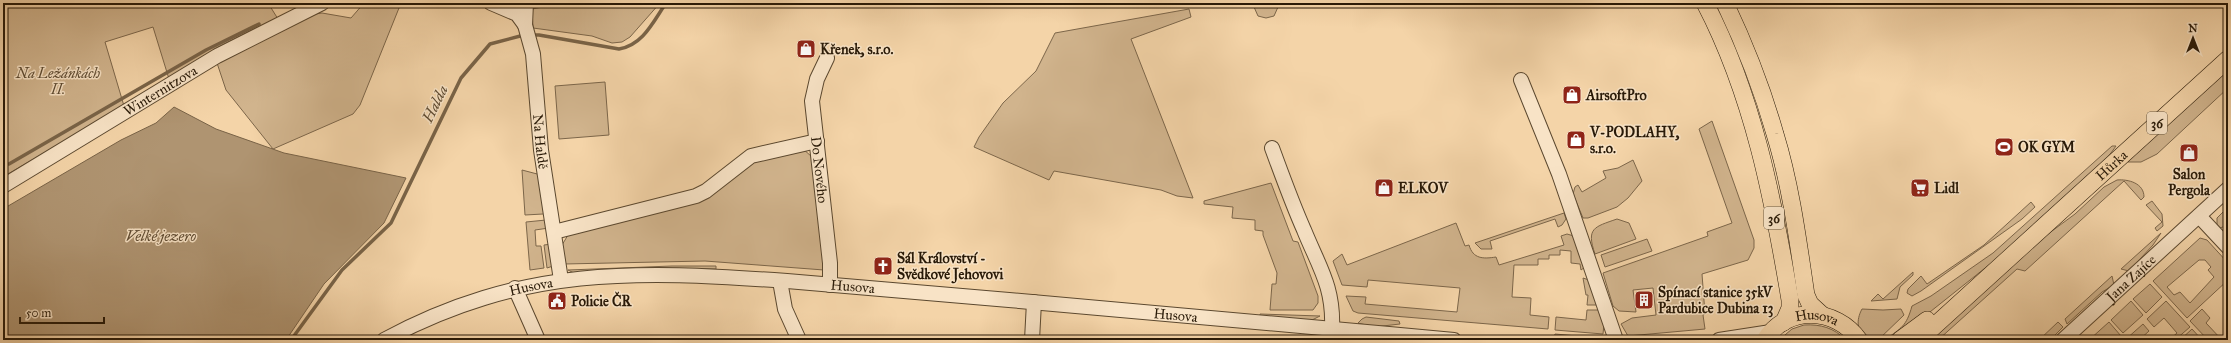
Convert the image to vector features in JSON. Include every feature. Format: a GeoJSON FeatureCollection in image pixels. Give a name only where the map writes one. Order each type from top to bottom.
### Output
{"type":"FeatureCollection","features":[{"type":"Feature","properties":{"kind":"main road","name":"36"},"geometry":{"type":"LineString","coordinates":[[1705,3],[1733,65],[1759,145],[1790,300],[1790,308],[1773,331]]}},
{"type":"Feature","properties":{"kind":"main road","name":"36"},"geometry":{"type":"LineString","coordinates":[[1725,3],[1748,55],[1766,102],[1784,169],[1806,295],[1810,304],[1822,315]]}},
{"type":"Feature","properties":{"kind":"main road","name":"Hůrka"},"geometry":{"type":"LineString","coordinates":[[1919,340],[2228,59]]}},
{"type":"Feature","properties":{"kind":"main road","name":"Hůrka"},"geometry":{"type":"LineString","coordinates":[[1900,340],[1995,270]]}},
{"type":"Feature","properties":{"kind":"main road","name":"Husova"},"geometry":{"type":"LineString","coordinates":[[1773,331],[1802,315],[1822,315],[1844,324],[1859,340]]}},
{"type":"Feature","properties":{"kind":"street","name":"Winternitzova"},"geometry":{"type":"LineString","coordinates":[[3,186],[217,56],[322,3]]}},
{"type":"Feature","properties":{"kind":"street"},"geometry":{"type":"LineString","coordinates":[[491,3],[517,14],[525,25]]}},
{"type":"Feature","properties":{"kind":"street","name":"Na Haldě"},"geometry":{"type":"LineString","coordinates":[[526,3],[525,25],[532,48],[541,150],[561,280]]}},
{"type":"Feature","properties":{"kind":"street","name":"Do Nového"},"geometry":{"type":"LineString","coordinates":[[827,58],[812,94],[830,263],[830,285]]}},
{"type":"Feature","properties":{"kind":"street"},"geometry":{"type":"LineString","coordinates":[[1522,80],[1560,174],[1616,340]]}},
{"type":"Feature","properties":{"kind":"street"},"geometry":{"type":"LineString","coordinates":[[554,232],[696,196],[751,156],[817,141]]}},
{"type":"Feature","properties":{"kind":"street"},"geometry":{"type":"LineString","coordinates":[[1272,148],[1305,233],[1320,263],[1330,291],[1333,312],[1332,329]]}},
{"type":"Feature","properties":{"kind":"street","name":"Jana Zajíce"},"geometry":{"type":"LineString","coordinates":[[2063,340],[2228,189]]}},
{"type":"Feature","properties":{"kind":"street"},"geometry":{"type":"LineString","coordinates":[[2199,216],[2228,247]]}},
{"type":"Feature","properties":{"kind":"street","name":"Husova"},"geometry":{"type":"LineString","coordinates":[[384,340],[446,310],[515,288],[561,280],[656,274],[830,285],[1454,340]]}},
{"type":"Feature","properties":{"kind":"street"},"geometry":{"type":"LineString","coordinates":[[780,281],[785,309],[799,340]]}},
{"type":"Feature","properties":{"kind":"street"},"geometry":{"type":"LineString","coordinates":[[515,288],[538,340]]}},
{"type":"Feature","properties":{"kind":"street"},"geometry":{"type":"LineString","coordinates":[[1032,340],[1034,302]]}},
{"type":"Feature","properties":{"kind":"street","name":"Husova"},"geometry":{"type":"LineString","coordinates":[[1720,340],[1773,331]]}},
{"type":"Feature","properties":{"kind":"green space","name":"Na Ležánkách II."},"geometry":{"type":"Polygon","coordinates":[[[3,3],[268,3],[278,19],[169,79],[153,27],[105,42],[124,106],[3,177],[3,3]]]}},
{"type":"Feature","properties":{"kind":"green space"},"geometry":{"type":"Polygon","coordinates":[[[364,3],[401,3],[360,105],[353,114],[273,149],[226,90],[216,60],[309,15],[322,13],[351,18],[364,3]]]}},
{"type":"Feature","properties":{"kind":"green space"},"geometry":{"type":"Polygon","coordinates":[[[566,3],[660,3],[630,37],[622,42],[612,43],[592,36],[533,28],[532,9],[566,3]]]}},
{"type":"Feature","properties":{"kind":"green space"},"geometry":{"type":"Polygon","coordinates":[[[1256,3],[1276,3],[1278,7],[1274,16],[1266,18],[1258,16],[1254,7],[1256,3]]]}},
{"type":"Feature","properties":{"kind":"green space"},"geometry":{"type":"Polygon","coordinates":[[[1189,9],[1191,17],[1131,39],[1193,198],[1177,196],[1161,190],[1054,171],[1049,180],[974,147],[979,137],[1003,103],[1036,71],[1055,33],[1189,9]]]}},
{"type":"Feature","properties":{"kind":"green space"},"geometry":{"type":"Polygon","coordinates":[[[2228,69],[2228,88],[2157,154],[2141,162],[2128,162],[2127,160],[2228,69]]]}},
{"type":"Feature","properties":{"kind":"green space"},"geometry":{"type":"Polygon","coordinates":[[[605,82],[609,135],[559,139],[555,86],[605,82]]]}},
{"type":"Feature","properties":{"kind":"green space"},"geometry":{"type":"Polygon","coordinates":[[[1712,121],[1754,240],[1754,248],[1748,260],[1702,274],[1705,314],[1703,315],[1705,329],[1628,336],[1621,324],[1632,318],[1656,315],[1653,288],[1633,290],[1636,312],[1619,311],[1613,306],[1603,273],[1708,236],[1707,232],[1732,223],[1699,129],[1712,121]]]}},
{"type":"Feature","properties":{"kind":"green space"},"geometry":{"type":"Polygon","coordinates":[[[2112,146],[2116,146],[2103,164],[2014,245],[1896,339],[1885,340],[1903,326],[1908,318],[1912,306],[1931,296],[1993,253],[2112,146]]]}},
{"type":"Feature","properties":{"kind":"green space"},"geometry":{"type":"Polygon","coordinates":[[[802,148],[812,157],[824,270],[705,261],[564,264],[562,245],[568,235],[689,204],[749,162],[802,148]]]}},
{"type":"Feature","properties":{"kind":"green space"},"geometry":{"type":"Polygon","coordinates":[[[1633,160],[1642,181],[1628,198],[1617,207],[1588,218],[1583,218],[1573,194],[1575,187],[1578,185],[1582,192],[1606,178],[1603,171],[1618,168],[1633,160]]]}},
{"type":"Feature","properties":{"kind":"green space"},"geometry":{"type":"Polygon","coordinates":[[[522,170],[541,175],[545,213],[525,215],[522,170]]]}},
{"type":"Feature","properties":{"kind":"green space"},"geometry":{"type":"Polygon","coordinates":[[[2117,180],[2126,180],[2135,183],[2141,188],[2144,197],[2141,200],[2124,181],[2025,271],[2017,269],[1938,340],[1924,340],[2033,245],[2075,214],[2104,187],[2117,180]]]}},
{"type":"Feature","properties":{"kind":"green space"},"geometry":{"type":"Polygon","coordinates":[[[1271,183],[1293,241],[1298,242],[1318,296],[1318,303],[1313,310],[1270,310],[1272,284],[1276,284],[1277,273],[1263,235],[1263,231],[1255,230],[1255,220],[1232,218],[1233,207],[1204,204],[1204,201],[1271,183]]]}},
{"type":"Feature","properties":{"kind":"green space"},"geometry":{"type":"Polygon","coordinates":[[[2152,201],[2162,214],[2163,226],[2157,231],[2155,228],[2162,222],[2146,205],[2152,201]]]}},
{"type":"Feature","properties":{"kind":"green space"},"geometry":{"type":"Polygon","coordinates":[[[2031,202],[2035,207],[2022,219],[1921,291],[1912,296],[1907,293],[1908,289],[1921,276],[1927,284],[1984,245],[2031,202]]]}},
{"type":"Feature","properties":{"kind":"green space"},"geometry":{"type":"Polygon","coordinates":[[[2228,207],[2228,225],[2220,228],[2217,227],[2217,218],[2228,207]]]}},
{"type":"Feature","properties":{"kind":"green space"},"geometry":{"type":"Polygon","coordinates":[[[1564,213],[1566,219],[1562,225],[1558,227],[1555,219],[1490,241],[1492,249],[1481,249],[1475,243],[1564,213]]]}},
{"type":"Feature","properties":{"kind":"green space"},"geometry":{"type":"Polygon","coordinates":[[[1617,219],[1629,223],[1636,239],[1595,254],[1591,239],[1594,230],[1603,224],[1617,219]]]}},
{"type":"Feature","properties":{"kind":"green space"},"geometry":{"type":"Polygon","coordinates":[[[546,220],[549,228],[535,230],[536,246],[541,246],[544,268],[530,270],[526,222],[546,220]]]}},
{"type":"Feature","properties":{"kind":"green space"},"geometry":{"type":"Polygon","coordinates":[[[1456,223],[1465,246],[1469,245],[1473,253],[1479,257],[1496,257],[1499,265],[1564,245],[1561,236],[1567,234],[1574,236],[1585,267],[1581,270],[1580,264],[1571,263],[1571,251],[1560,250],[1560,255],[1549,255],[1549,259],[1538,259],[1538,265],[1514,265],[1512,297],[1531,298],[1530,315],[1549,317],[1548,329],[1358,313],[1353,311],[1346,296],[1366,297],[1365,304],[1457,312],[1460,288],[1368,280],[1367,287],[1342,285],[1333,261],[1342,254],[1347,265],[1456,223]]]}},
{"type":"Feature","properties":{"kind":"green space"},"geometry":{"type":"Polygon","coordinates":[[[2161,233],[2153,245],[2129,271],[2121,269],[2161,233]]]}},
{"type":"Feature","properties":{"kind":"green space"},"geometry":{"type":"Polygon","coordinates":[[[2200,238],[2207,240],[2228,263],[2228,280],[2187,318],[2153,281],[2200,238]],[[2199,260],[2167,287],[2174,295],[2180,292],[2190,303],[2214,277],[2208,270],[2211,267],[2205,260],[2199,260]]]}},
{"type":"Feature","properties":{"kind":"green space"},"geometry":{"type":"Polygon","coordinates":[[[1647,239],[1652,251],[1605,267],[1601,255],[1647,239]]]}},
{"type":"Feature","properties":{"kind":"green space"},"geometry":{"type":"Polygon","coordinates":[[[552,244],[553,266],[547,268],[544,245],[552,244]]]}},
{"type":"Feature","properties":{"kind":"green space"},"geometry":{"type":"Polygon","coordinates":[[[716,266],[716,269],[651,268],[574,273],[568,270],[716,266]]]}},
{"type":"Feature","properties":{"kind":"green space"},"geometry":{"type":"Polygon","coordinates":[[[1913,272],[1913,275],[1900,287],[1897,299],[1871,301],[1878,294],[1883,299],[1913,272]]]}},
{"type":"Feature","properties":{"kind":"green space"},"geometry":{"type":"Polygon","coordinates":[[[2112,276],[2114,285],[2102,292],[2067,324],[2065,319],[2112,276]]]}},
{"type":"Feature","properties":{"kind":"green space"},"geometry":{"type":"Polygon","coordinates":[[[1583,278],[1589,280],[1598,305],[1587,305],[1588,295],[1586,295],[1583,278]]]}},
{"type":"Feature","properties":{"kind":"green space"},"geometry":{"type":"Polygon","coordinates":[[[2150,284],[2162,297],[2146,313],[2133,299],[2150,284]]]}},
{"type":"Feature","properties":{"kind":"green space"},"geometry":{"type":"Polygon","coordinates":[[[2131,301],[2143,315],[2123,333],[2111,320],[2131,301]]]}},
{"type":"Feature","properties":{"kind":"green space"},"geometry":{"type":"Polygon","coordinates":[[[2166,301],[2190,327],[2175,340],[2169,340],[2177,333],[2164,318],[2154,327],[2147,319],[2166,301]]]}},
{"type":"Feature","properties":{"kind":"green space"},"geometry":{"type":"Polygon","coordinates":[[[1862,309],[1901,309],[1904,315],[1878,340],[1869,340],[1862,334],[1858,326],[1862,309]]]}},
{"type":"Feature","properties":{"kind":"green space"},"geometry":{"type":"Polygon","coordinates":[[[2202,309],[2210,318],[2206,323],[2222,340],[2208,340],[2190,321],[2202,309]]]}},
{"type":"Feature","properties":{"kind":"green space"},"geometry":{"type":"Polygon","coordinates":[[[1587,310],[1600,310],[1604,324],[1603,334],[1555,330],[1556,317],[1586,320],[1587,310]]]}},
{"type":"Feature","properties":{"kind":"green space"},"geometry":{"type":"Polygon","coordinates":[[[1260,314],[1320,316],[1310,321],[1260,316],[1260,314]]]}},
{"type":"Feature","properties":{"kind":"green space"},"geometry":{"type":"Polygon","coordinates":[[[1366,317],[1399,321],[1400,324],[1374,327],[1358,323],[1366,317]]]}},
{"type":"Feature","properties":{"kind":"green space"},"geometry":{"type":"Polygon","coordinates":[[[2058,322],[2063,327],[2050,340],[2039,340],[2058,322]]]}},
{"type":"Feature","properties":{"kind":"green space"},"geometry":{"type":"Polygon","coordinates":[[[2109,322],[2121,336],[2116,340],[2089,340],[2109,322]]]}},
{"type":"Feature","properties":{"kind":"green space"},"geometry":{"type":"Polygon","coordinates":[[[2143,324],[2149,331],[2139,340],[2125,340],[2143,324]]]}},
{"type":"Feature","properties":{"kind":"green space"},"geometry":{"type":"Polygon","coordinates":[[[1804,325],[1822,326],[1837,332],[1846,340],[1779,340],[1792,329],[1804,325]]]}},
{"type":"Feature","properties":{"kind":"green space"},"geometry":{"type":"Polygon","coordinates":[[[2192,329],[2202,340],[2180,340],[2192,329]]]}},
{"type":"Feature","properties":{"kind":"green space"},"geometry":{"type":"Polygon","coordinates":[[[1555,334],[1600,338],[1598,340],[1569,340],[1554,337],[1555,334]]]}},
{"type":"Feature","properties":{"kind":"water","name":"Velké jezero"},"geometry":{"type":"Polygon","coordinates":[[[174,107],[216,129],[284,153],[406,178],[384,223],[324,284],[286,340],[3,340],[3,209],[121,140],[156,123],[174,107]]]}},
{"type":"Feature","properties":{"kind":"waterway","name":"Halda"},"geometry":{"type":"LineString","coordinates":[[531,35],[539,35],[619,49],[627,47],[641,38],[647,32],[666,3]]}},
{"type":"Feature","properties":{"kind":"waterway"},"geometry":{"type":"LineString","coordinates":[[9,164],[206,50],[259,24]]}},
{"type":"Feature","properties":{"kind":"waterway","name":"Halda"},"geometry":{"type":"LineString","coordinates":[[291,340],[342,270],[391,223],[461,78],[490,44],[524,35]]}},
{"type":"Feature","properties":{"kind":"place","name":"Křenek, s.r.o."},"geometry":{"type":"Point","coordinates":[806,49]}},
{"type":"Feature","properties":{"kind":"place","name":"AirsoftPro"},"geometry":{"type":"Point","coordinates":[1572,95]}},
{"type":"Feature","properties":{"kind":"place","name":"V-PODLAHY, s.r.o."},"geometry":{"type":"Point","coordinates":[1576,140]}},
{"type":"Feature","properties":{"kind":"place","name":"OK GYM"},"geometry":{"type":"Point","coordinates":[2004,147]}},
{"type":"Feature","properties":{"kind":"place","name":"Salon Pergola"},"geometry":{"type":"Point","coordinates":[2189,153]}},
{"type":"Feature","properties":{"kind":"place","name":"ELKOV"},"geometry":{"type":"Point","coordinates":[1384,188]}},
{"type":"Feature","properties":{"kind":"place","name":"Lidl"},"geometry":{"type":"Point","coordinates":[1920,188]}},
{"type":"Feature","properties":{"kind":"place","name":"Sál Království - Svědkové Jehovovi"},"geometry":{"type":"Point","coordinates":[883,266]}},
{"type":"Feature","properties":{"kind":"place","name":"Spínací stanice 35kV Pardubice Dubina 13"},"geometry":{"type":"Point","coordinates":[1644,300]}},
{"type":"Feature","properties":{"kind":"place","name":"Policie ČR"},"geometry":{"type":"Point","coordinates":[557,301]}}]}
